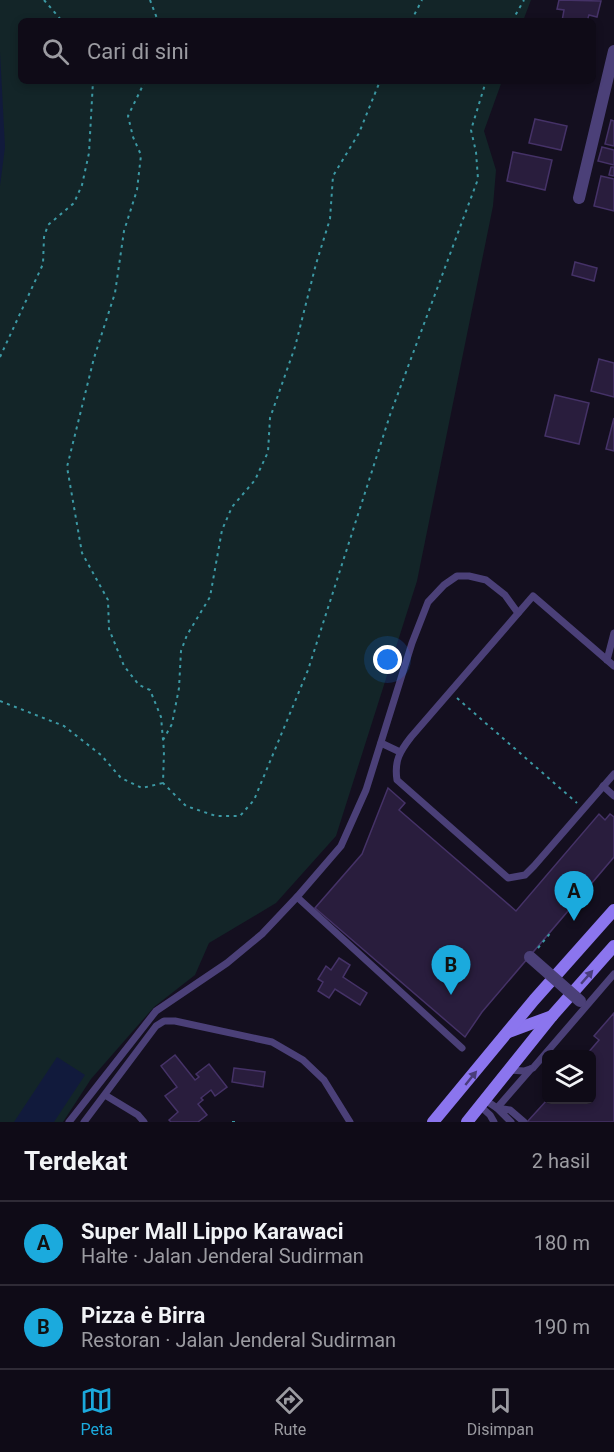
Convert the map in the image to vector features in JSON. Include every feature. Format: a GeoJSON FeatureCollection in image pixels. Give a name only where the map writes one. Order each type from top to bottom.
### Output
{"type":"FeatureCollection","features":[{"type":"Feature","properties":{"kind":"street"},"geometry":{"type":"LineString","coordinates":[[579,198],[614,51]]}},
{"type":"Feature","properties":{"kind":"street"},"geometry":{"type":"LineString","coordinates":[[433,1122],[614,910]]}},
{"type":"Feature","properties":{"kind":"street"},"geometry":{"type":"LineString","coordinates":[[467,1122],[552,1016],[614,946]]}},
{"type":"Feature","properties":{"kind":"street"},"geometry":{"type":"LineString","coordinates":[[530,957],[580,1001]]}},
{"type":"Feature","properties":{"kind":"street"},"geometry":{"type":"LineString","coordinates":[[508,1032],[552,1016]]}},
{"type":"Feature","properties":{"kind":"lane"},"geometry":{"type":"LineString","coordinates":[[69,1122],[156,1011],[227,963],[262,934],[341,846],[362,801],[412,643],[428,602],[444,585],[457,576],[469,576],[486,580],[505,595],[518,613]]}},
{"type":"Feature","properties":{"kind":"lane"},"geometry":{"type":"LineString","coordinates":[[614,666],[533,596],[400,752],[395,766],[397,780],[508,879],[525,875],[614,774]]}},
{"type":"Feature","properties":{"kind":"lane"},"geometry":{"type":"LineString","coordinates":[[607,660],[614,633]]}},
{"type":"Feature","properties":{"kind":"lane"},"geometry":{"type":"LineString","coordinates":[[381,743],[400,752]]}},
{"type":"Feature","properties":{"kind":"lane"},"geometry":{"type":"LineString","coordinates":[[603,786],[614,796]]}},
{"type":"Feature","properties":{"kind":"lane"},"geometry":{"type":"LineString","coordinates":[[297,897],[462,1048]]}},
{"type":"Feature","properties":{"kind":"lane"},"geometry":{"type":"LineString","coordinates":[[497,1108],[614,974]]}},
{"type":"Feature","properties":{"kind":"lane"},"geometry":{"type":"LineString","coordinates":[[84,1122],[156,1026],[164,1022],[175,1021],[272,1042],[303,1060],[324,1080],[350,1122]]}},
{"type":"Feature","properties":{"kind":"lane"},"geometry":{"type":"LineString","coordinates":[[509,1070],[524,1071],[532,1068]]}},
{"type":"Feature","properties":{"kind":"lane"},"geometry":{"type":"LineString","coordinates":[[105,1095],[138,1115],[144,1122]]}},
{"type":"Feature","properties":{"kind":"lane"},"geometry":{"type":"LineString","coordinates":[[482,1103],[510,1110],[524,1122]]}},
{"type":"Feature","properties":{"kind":"lane"},"geometry":{"type":"LineString","coordinates":[[482,1103],[494,1122]]}},
{"type":"Feature","properties":{"kind":"lane"},"geometry":{"type":"LineString","coordinates":[[497,1108],[511,1122]]}},
{"type":"Feature","properties":{"kind":"path"},"geometry":{"type":"LineString","coordinates":[[44,0],[59,18]]}},
{"type":"Feature","properties":{"kind":"path"},"geometry":{"type":"LineString","coordinates":[[150,0],[157,18]]}},
{"type":"Feature","properties":{"kind":"path"},"geometry":{"type":"LineString","coordinates":[[413,18],[422,0]]}},
{"type":"Feature","properties":{"kind":"path"},"geometry":{"type":"LineString","coordinates":[[514,18],[525,0]]}},
{"type":"Feature","properties":{"kind":"path"},"geometry":{"type":"LineString","coordinates":[[0,357],[43,264],[44,237],[48,225],[74,203],[82,185],[89,153],[93,84]]}},
{"type":"Feature","properties":{"kind":"path"},"geometry":{"type":"LineString","coordinates":[[144,84],[128,116],[133,137],[141,155],[137,190],[124,231],[115,293],[94,358],[68,467],[82,553],[108,600],[109,629],[124,666],[139,685],[150,690],[161,717],[163,783],[186,806],[216,816],[240,816],[254,800],[308,670],[390,415],[478,179],[476,152],[471,130],[485,84]]}},
{"type":"Feature","properties":{"kind":"path"},"geometry":{"type":"LineString","coordinates":[[163,740],[172,724],[179,688],[181,651],[187,635],[210,597],[222,531],[232,507],[255,480],[268,452],[270,418],[295,347],[330,219],[333,176],[359,133],[379,84]]}},
{"type":"Feature","properties":{"kind":"path"},"geometry":{"type":"LineString","coordinates":[[450,692],[584,809]]}},
{"type":"Feature","properties":{"kind":"path"},"geometry":{"type":"LineString","coordinates":[[0,701],[64,726],[101,755],[121,778],[142,788],[163,783]]}},
{"type":"Feature","properties":{"kind":"path"},"geometry":{"type":"LineString","coordinates":[[530,957],[552,931]]}},
{"type":"Feature","properties":{"kind":"shaded area"},"geometry":{"type":"Polygon","coordinates":[[[0,0],[531,0],[524,18],[18,18],[18,84],[501,84],[484,131],[496,170],[493,206],[417,581],[336,836],[276,903],[209,943],[195,975],[154,1007],[91,1079],[63,1122],[0,1122],[0,0]]]}},
{"type":"Feature","properties":{"kind":"water"},"geometry":{"type":"Polygon","coordinates":[[[0,52],[5,147],[0,186],[0,52]]]}},
{"type":"Feature","properties":{"kind":"water"},"geometry":{"type":"Polygon","coordinates":[[[57,1057],[85,1075],[54,1122],[14,1122],[57,1057]]]}},
{"type":"Feature","properties":{"kind":"building"},"geometry":{"type":"Polygon","coordinates":[[[559,0],[601,1],[597,17],[589,15],[588,18],[563,18],[564,10],[557,9],[559,0]]]}},
{"type":"Feature","properties":{"kind":"building"},"geometry":{"type":"Polygon","coordinates":[[[535,119],[567,126],[561,150],[529,143],[535,119]]]}},
{"type":"Feature","properties":{"kind":"building"},"geometry":{"type":"Polygon","coordinates":[[[611,120],[614,121],[614,146],[605,144],[611,120]]]}},
{"type":"Feature","properties":{"kind":"building"},"geometry":{"type":"Polygon","coordinates":[[[602,147],[614,150],[614,165],[598,161],[602,147]]]}},
{"type":"Feature","properties":{"kind":"building"},"geometry":{"type":"Polygon","coordinates":[[[513,152],[552,160],[545,190],[507,181],[513,152]]]}},
{"type":"Feature","properties":{"kind":"building"},"geometry":{"type":"Polygon","coordinates":[[[611,167],[614,167],[614,176],[609,175],[611,167]]]}},
{"type":"Feature","properties":{"kind":"building"},"geometry":{"type":"Polygon","coordinates":[[[601,176],[614,179],[614,211],[594,206],[601,176]]]}},
{"type":"Feature","properties":{"kind":"building"},"geometry":{"type":"Polygon","coordinates":[[[575,262],[597,268],[594,281],[572,275],[575,262]]]}},
{"type":"Feature","properties":{"kind":"building"},"geometry":{"type":"Polygon","coordinates":[[[599,359],[614,363],[614,397],[591,391],[599,359]]]}},
{"type":"Feature","properties":{"kind":"building"},"geometry":{"type":"Polygon","coordinates":[[[555,395],[589,403],[579,444],[545,436],[555,395]]]}},
{"type":"Feature","properties":{"kind":"building"},"geometry":{"type":"Polygon","coordinates":[[[614,418],[614,451],[606,449],[614,418]]]}},
{"type":"Feature","properties":{"kind":"building"},"geometry":{"type":"Polygon","coordinates":[[[388,788],[405,803],[399,810],[516,911],[599,814],[605,820],[610,814],[614,817],[614,857],[482,1012],[465,1037],[315,908],[362,854],[388,788]]]}},
{"type":"Feature","properties":{"kind":"building"},"geometry":{"type":"Polygon","coordinates":[[[339,958],[350,965],[343,977],[367,993],[360,1005],[335,989],[329,998],[318,991],[323,982],[318,979],[326,966],[331,970],[339,958]]]}},
{"type":"Feature","properties":{"kind":"building"},"geometry":{"type":"Polygon","coordinates":[[[614,1013],[614,1122],[527,1122],[543,1104],[596,1104],[596,1050],[590,1050],[599,1040],[594,1036],[614,1013]]]}},
{"type":"Feature","properties":{"kind":"building"},"geometry":{"type":"Polygon","coordinates":[[[175,1055],[195,1080],[199,1077],[196,1074],[209,1064],[227,1087],[215,1096],[211,1090],[201,1098],[203,1100],[198,1104],[207,1115],[198,1122],[171,1122],[169,1120],[178,1112],[165,1096],[177,1087],[161,1066],[175,1055]]]}},
{"type":"Feature","properties":{"kind":"building"},"geometry":{"type":"Polygon","coordinates":[[[234,1068],[265,1072],[263,1087],[232,1082],[234,1068]]]}},
{"type":"Feature","properties":{"kind":"place","name":"Super Mall Lippo Karawaci"},"geometry":{"type":"Point","coordinates":[574,921]}},
{"type":"Feature","properties":{"kind":"place","name":"Pizza ė Birra"},"geometry":{"type":"Point","coordinates":[451,995]}}]}
